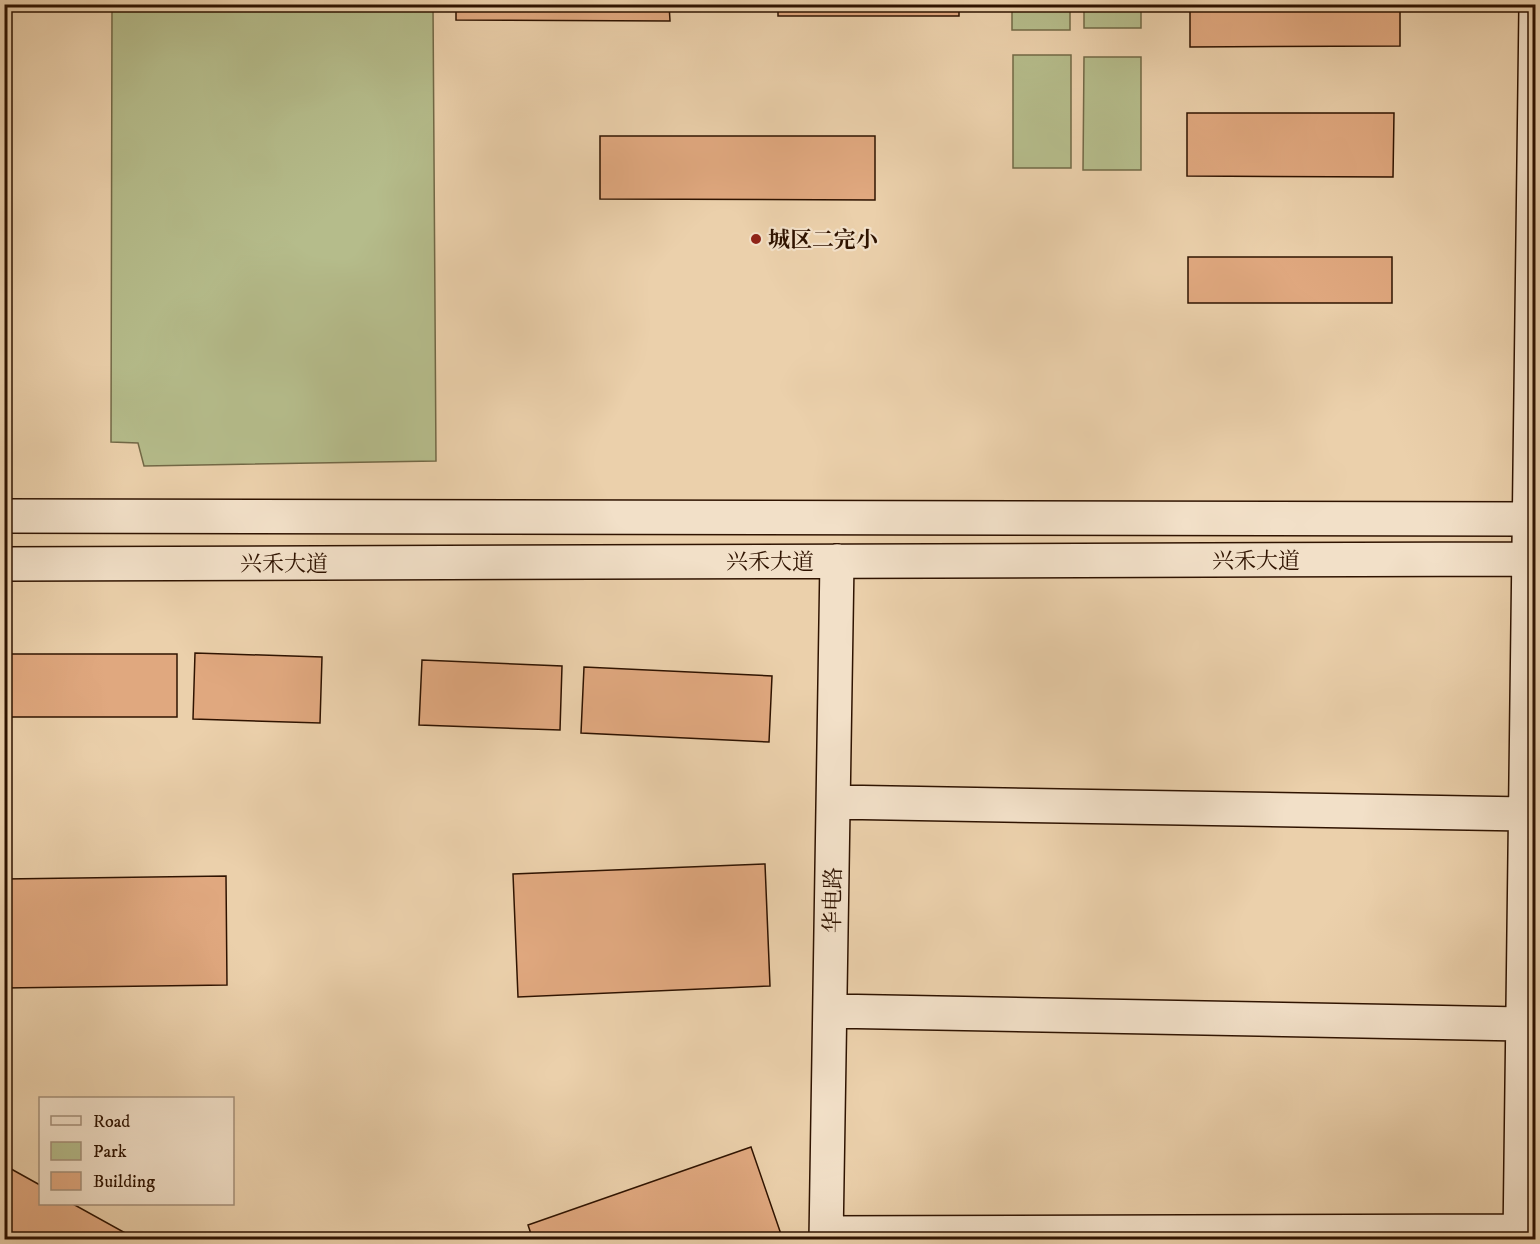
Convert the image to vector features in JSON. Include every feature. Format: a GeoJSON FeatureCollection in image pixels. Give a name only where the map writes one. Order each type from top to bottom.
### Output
{"type":"FeatureCollection","features":[{"type":"Feature","properties":{"kind":"main road"},"geometry":{"type":"LineString","coordinates":[[826,1236],[1520,1235],[1525,814],[1532,559],[1536,8]]}},
{"type":"Feature","properties":{"kind":"main road","name":"兴禾大道"},"geometry":{"type":"LineString","coordinates":[[4,516],[1532,519]]}},
{"type":"Feature","properties":{"kind":"main road","name":"兴禾大道"},"geometry":{"type":"LineString","coordinates":[[4,564],[1532,559]]}},
{"type":"Feature","properties":{"kind":"main road","name":"华电路"},"geometry":{"type":"LineString","coordinates":[[826,1236],[837,561]]}},
{"type":"Feature","properties":{"kind":"main road"},"geometry":{"type":"LineString","coordinates":[[834,802],[1525,814]]}},
{"type":"Feature","properties":{"kind":"main road"},"geometry":{"type":"LineString","coordinates":[[830,1011],[1522,1024]]}},
{"type":"Feature","properties":{"kind":"green space"},"geometry":{"type":"Polygon","coordinates":[[[112,5],[433,5],[436,461],[144,466],[138,443],[111,442],[112,5]]]}},
{"type":"Feature","properties":{"kind":"green space"},"geometry":{"type":"Polygon","coordinates":[[[1012,5],[1070,5],[1070,30],[1012,30],[1012,5]]]}},
{"type":"Feature","properties":{"kind":"green space"},"geometry":{"type":"Polygon","coordinates":[[[1084,5],[1141,5],[1141,28],[1084,28],[1084,5]]]}},
{"type":"Feature","properties":{"kind":"green space"},"geometry":{"type":"Polygon","coordinates":[[[1013,55],[1071,55],[1071,168],[1013,168],[1013,55]]]}},
{"type":"Feature","properties":{"kind":"green space"},"geometry":{"type":"Polygon","coordinates":[[[1084,57],[1141,57],[1141,170],[1083,170],[1084,57]]]}},
{"type":"Feature","properties":{"kind":"building"},"geometry":{"type":"Polygon","coordinates":[[[456,4],[669,4],[670,21],[456,20],[456,4]]]}},
{"type":"Feature","properties":{"kind":"building"},"geometry":{"type":"Polygon","coordinates":[[[778,4],[959,4],[959,16],[778,16],[778,4]]]}},
{"type":"Feature","properties":{"kind":"building"},"geometry":{"type":"Polygon","coordinates":[[[972,4],[1009,4],[1009,7],[972,8],[972,4]]]}},
{"type":"Feature","properties":{"kind":"building"},"geometry":{"type":"Polygon","coordinates":[[[1190,4],[1400,4],[1400,46],[1190,47],[1190,4]]]}},
{"type":"Feature","properties":{"kind":"building"},"geometry":{"type":"Polygon","coordinates":[[[1187,113],[1394,113],[1393,177],[1187,176],[1187,113]]]}},
{"type":"Feature","properties":{"kind":"building"},"geometry":{"type":"Polygon","coordinates":[[[600,136],[875,136],[875,200],[600,199],[600,136]]]}},
{"type":"Feature","properties":{"kind":"building"},"geometry":{"type":"Polygon","coordinates":[[[1188,257],[1392,257],[1392,303],[1188,303],[1188,257]]]}},
{"type":"Feature","properties":{"kind":"building"},"geometry":{"type":"Polygon","coordinates":[[[195,653],[322,657],[320,723],[193,719],[195,653]]]}},
{"type":"Feature","properties":{"kind":"building"},"geometry":{"type":"Polygon","coordinates":[[[4,654],[177,654],[177,717],[4,717],[4,654]]]}},
{"type":"Feature","properties":{"kind":"building"},"geometry":{"type":"Polygon","coordinates":[[[422,660],[562,666],[560,730],[419,725],[422,660]]]}},
{"type":"Feature","properties":{"kind":"building"},"geometry":{"type":"Polygon","coordinates":[[[584,667],[772,676],[769,742],[581,733],[584,667]]]}},
{"type":"Feature","properties":{"kind":"building"},"geometry":{"type":"Polygon","coordinates":[[[765,864],[770,986],[518,997],[513,874],[765,864]]]}},
{"type":"Feature","properties":{"kind":"building"},"geometry":{"type":"Polygon","coordinates":[[[226,876],[227,985],[4,988],[4,879],[226,876]]]}},
{"type":"Feature","properties":{"kind":"building"},"geometry":{"type":"Polygon","coordinates":[[[751,1147],[783,1240],[533,1240],[528,1225],[751,1147]]]}},
{"type":"Feature","properties":{"kind":"building"},"geometry":{"type":"Polygon","coordinates":[[[4,1165],[39,1184],[39,1205],[75,1205],[138,1240],[4,1240],[4,1165]]]}},
{"type":"Feature","properties":{"kind":"place","name":"城区二完小"},"geometry":{"type":"Point","coordinates":[756,239]}}]}
